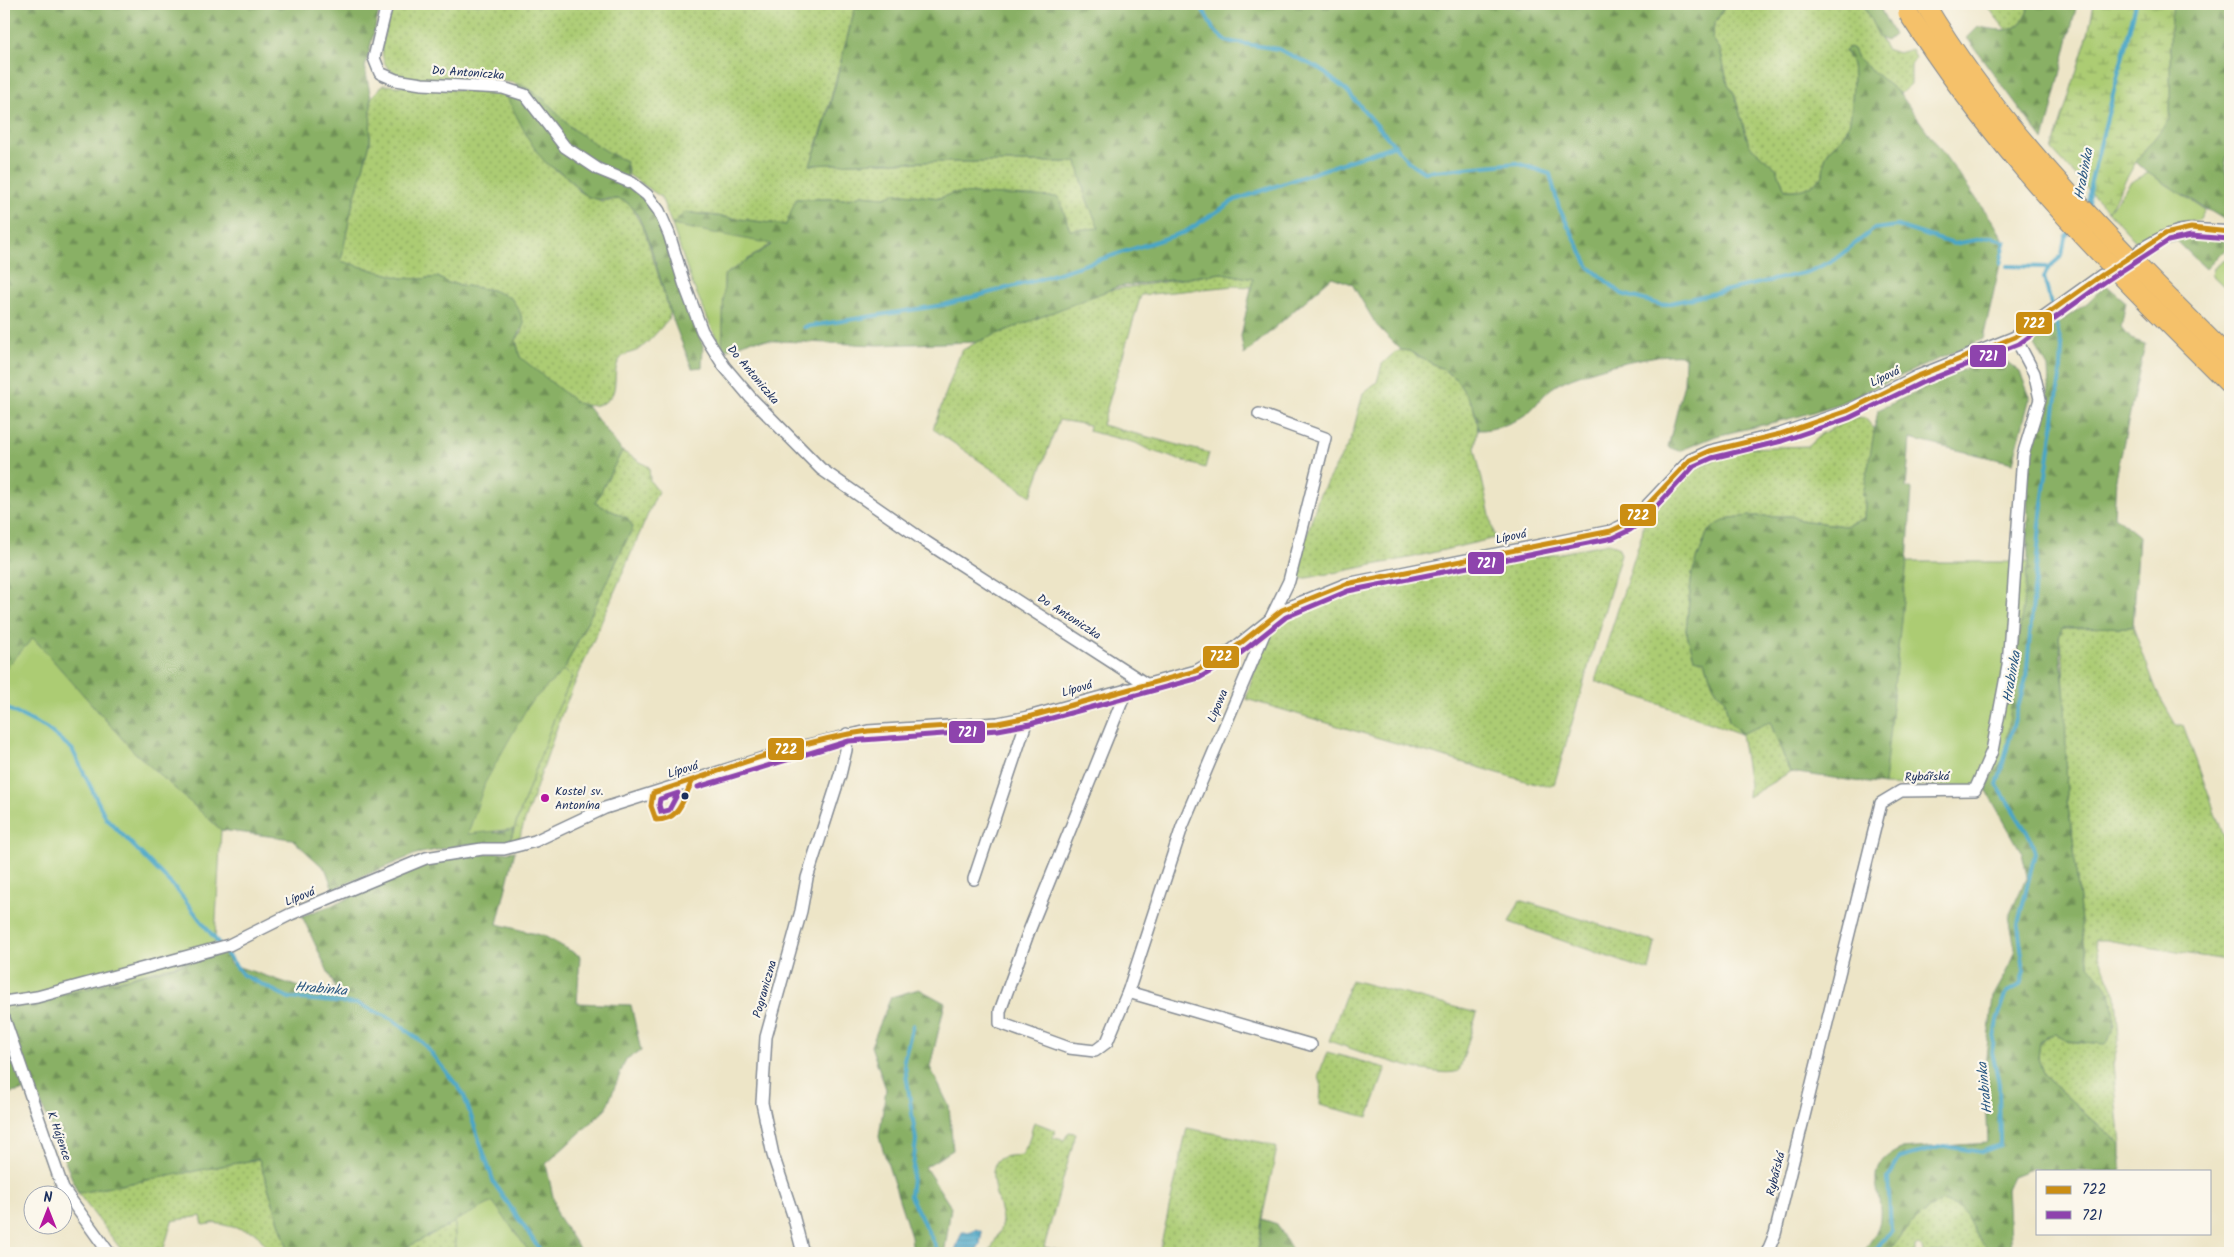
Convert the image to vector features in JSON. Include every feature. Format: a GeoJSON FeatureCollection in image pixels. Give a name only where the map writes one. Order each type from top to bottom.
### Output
{"type":"FeatureCollection","features":[{"type":"Feature","properties":{"kind":"highway"},"geometry":{"type":"LineString","coordinates":[[1924,4],[1953,49],[2021,139],[2095,223],[2230,385]]}},
{"type":"Feature","properties":{"kind":"highway"},"geometry":{"type":"LineString","coordinates":[[1905,8],[1968,102],[2024,171],[2080,234],[2165,307],[2230,359]]}},
{"type":"Feature","properties":{"kind":"street","name":"Do Antoniczka"},"geometry":{"type":"LineString","coordinates":[[387,4],[374,58],[380,72],[396,80],[422,84],[503,88],[525,95],[565,146],[598,169],[632,183],[647,195],[659,211],[666,226],[684,284],[707,338],[724,366],[751,398],[821,469],[926,542],[1146,684]]}},
{"type":"Feature","properties":{"kind":"street"},"geometry":{"type":"LineString","coordinates":[[2140,250],[2165,234],[2191,228],[2230,232]]}},
{"type":"Feature","properties":{"kind":"street","name":"Lípová"},"geometry":{"type":"LineString","coordinates":[[4,1002],[37,997],[221,947],[291,914],[426,858],[482,849],[520,846],[535,841],[605,808],[796,748],[847,734],[868,731],[998,723],[1028,717],[1196,671],[1232,650],[1282,610],[1346,584],[1611,531],[1626,524],[1639,514],[1690,460],[1703,454],[1780,434],[1847,411],[1918,376],[2015,337],[2102,275]]}},
{"type":"Feature","properties":{"kind":"street","name":"Rybářská"},"geometry":{"type":"LineString","coordinates":[[1767,1253],[1775,1234],[1881,803],[1900,791],[1975,790],[1992,751],[2008,666],[2023,454],[2040,398],[2034,373],[2015,337]]}},
{"type":"Feature","properties":{"kind":"street","name":"Lipowa"},"geometry":{"type":"LineString","coordinates":[[1127,689],[1029,931],[1000,1011],[1000,1022],[1069,1048],[1095,1051],[1107,1042],[1128,992],[1182,827],[1269,622],[1289,582],[1325,438],[1259,414]]}},
{"type":"Feature","properties":{"kind":"street"},"geometry":{"type":"LineString","coordinates":[[974,879],[1028,717]]}},
{"type":"Feature","properties":{"kind":"street","name":"Pograniczna"},"geometry":{"type":"LineString","coordinates":[[803,1253],[793,1214],[773,1155],[762,1103],[764,1057],[766,1037],[801,911],[807,878],[840,775],[846,750],[847,734]]}},
{"type":"Feature","properties":{"kind":"street"},"geometry":{"type":"LineString","coordinates":[[1128,992],[1311,1045]]}},
{"type":"Feature","properties":{"kind":"street","name":"K Hájence"},"geometry":{"type":"LineString","coordinates":[[4,1018],[63,1189],[109,1253]]}},
{"type":"Feature","properties":{"kind":"green space"},"geometry":{"type":"Polygon","coordinates":[[[4,4],[381,4],[365,68],[371,98],[370,143],[352,207],[341,261],[402,278],[421,279],[438,277],[448,283],[492,290],[511,298],[519,310],[524,324],[516,340],[520,357],[577,403],[587,406],[622,451],[595,503],[627,518],[633,527],[564,670],[529,704],[494,833],[514,829],[510,841],[494,844],[467,844],[416,854],[333,889],[326,870],[292,839],[221,830],[133,751],[33,638],[4,670],[4,4]]]}},
{"type":"Feature","properties":{"kind":"green space"},"geometry":{"type":"Polygon","coordinates":[[[394,4],[856,4],[824,124],[810,165],[879,162],[1077,162],[1086,198],[1099,228],[1070,231],[953,193],[940,198],[895,193],[885,197],[862,195],[848,199],[797,199],[786,225],[686,212],[672,225],[661,197],[629,175],[626,161],[584,137],[540,97],[526,87],[505,82],[411,78],[396,74],[387,67],[382,53],[386,27],[394,4]]]}},
{"type":"Feature","properties":{"kind":"green space"},"geometry":{"type":"Polygon","coordinates":[[[856,4],[1726,4],[1714,25],[1712,38],[1720,49],[1728,84],[1734,93],[1749,145],[1777,169],[1785,190],[1806,188],[1823,176],[1828,152],[1844,135],[1848,127],[1851,116],[1853,87],[1852,65],[1845,51],[1849,47],[1853,49],[1857,58],[1900,94],[1994,223],[2005,242],[1983,339],[1838,404],[1800,416],[1716,436],[1679,451],[1668,447],[1684,383],[1685,358],[1681,355],[1636,360],[1580,375],[1551,388],[1531,410],[1520,418],[1498,427],[1478,430],[1473,406],[1456,379],[1444,370],[1409,351],[1401,350],[1377,326],[1352,284],[1332,277],[1244,355],[1241,336],[1253,279],[1222,273],[1117,287],[977,342],[877,345],[753,340],[722,351],[724,275],[771,245],[672,225],[685,212],[786,225],[796,199],[848,199],[862,195],[885,197],[895,193],[940,198],[953,193],[1059,197],[1070,230],[1099,228],[1086,198],[1077,162],[879,162],[810,165],[825,124],[856,4]]]}},
{"type":"Feature","properties":{"kind":"green space"},"geometry":{"type":"Polygon","coordinates":[[[1726,4],[1863,4],[1886,49],[1898,53],[1912,49],[1916,58],[1911,65],[1911,84],[1900,94],[1857,58],[1853,49],[1849,47],[1845,51],[1852,65],[1853,86],[1851,115],[1848,127],[1844,135],[1828,151],[1823,176],[1806,188],[1785,190],[1777,169],[1749,145],[1734,93],[1728,84],[1720,49],[1712,38],[1714,25],[1726,4]]]}},
{"type":"Feature","properties":{"kind":"green space"},"geometry":{"type":"Polygon","coordinates":[[[1863,4],[1878,4],[1894,35],[1886,41],[1879,37],[1863,4]]]}},
{"type":"Feature","properties":{"kind":"green space"},"geometry":{"type":"Polygon","coordinates":[[[1985,4],[2030,4],[2022,21],[2016,27],[2007,31],[1985,4]]]}},
{"type":"Feature","properties":{"kind":"green space"},"geometry":{"type":"Polygon","coordinates":[[[2030,4],[2077,4],[2044,141],[1967,38],[1978,27],[2004,30],[2017,26],[2022,22],[2030,4]]]}},
{"type":"Feature","properties":{"kind":"green space"},"geometry":{"type":"Polygon","coordinates":[[[2094,4],[2173,4],[2170,27],[2170,118],[2136,162],[2108,211],[2052,150],[2088,34],[2094,4]]]}},
{"type":"Feature","properties":{"kind":"green space"},"geometry":{"type":"Polygon","coordinates":[[[2173,4],[2230,4],[2230,142],[2225,167],[2230,197],[2230,223],[2148,173],[2136,162],[2170,118],[2170,27],[2173,4]]]}},
{"type":"Feature","properties":{"kind":"green space"},"geometry":{"type":"Polygon","coordinates":[[[519,84],[544,99],[571,128],[611,154],[626,161],[629,187],[646,200],[658,217],[671,262],[703,346],[702,367],[692,368],[671,314],[648,239],[636,212],[625,201],[594,199],[585,195],[567,177],[545,162],[528,137],[504,93],[519,84]]]}},
{"type":"Feature","properties":{"kind":"green space"},"geometry":{"type":"Polygon","coordinates":[[[383,85],[504,93],[555,170],[565,175],[579,191],[601,201],[620,199],[630,204],[645,232],[670,313],[669,319],[646,343],[638,350],[621,358],[616,370],[613,394],[609,399],[593,406],[577,403],[526,364],[520,357],[516,340],[523,330],[492,290],[448,283],[438,277],[421,279],[402,278],[340,261],[352,207],[370,143],[371,98],[383,85]]]}},
{"type":"Feature","properties":{"kind":"green space"},"geometry":{"type":"Polygon","coordinates":[[[2148,173],[2205,209],[2199,220],[2170,227],[2139,245],[2108,211],[2131,182],[2148,173]]]}},
{"type":"Feature","properties":{"kind":"green space"},"geometry":{"type":"Polygon","coordinates":[[[672,225],[771,244],[724,275],[722,351],[692,283],[672,225]]]}},
{"type":"Feature","properties":{"kind":"green space"},"geometry":{"type":"Polygon","coordinates":[[[2202,236],[2221,239],[2230,245],[2206,269],[2177,241],[2167,241],[2172,237],[2202,236]]]}},
{"type":"Feature","properties":{"kind":"green space"},"geometry":{"type":"Polygon","coordinates":[[[2230,256],[2230,292],[2212,275],[2214,268],[2230,256]]]}},
{"type":"Feature","properties":{"kind":"green space"},"geometry":{"type":"Polygon","coordinates":[[[1222,273],[1253,279],[1252,287],[1234,286],[1141,295],[1102,425],[1209,453],[1205,468],[1149,450],[1136,443],[1088,431],[1089,425],[1059,420],[1031,496],[933,429],[961,351],[977,342],[1104,291],[1222,273]]]}},
{"type":"Feature","properties":{"kind":"green space"},"geometry":{"type":"Polygon","coordinates":[[[2106,285],[2126,302],[2121,327],[2131,339],[2145,344],[2116,478],[2114,516],[2139,536],[2133,627],[2062,628],[2059,638],[2065,698],[2067,801],[2073,838],[2082,932],[2089,965],[2110,992],[2114,1024],[2110,1037],[2105,1044],[2067,1041],[2055,1034],[2047,1036],[2040,1042],[2038,1058],[2044,1076],[2121,1145],[2121,1170],[2043,1170],[2034,1168],[2013,1176],[2007,1189],[2011,1253],[1992,1253],[1976,1235],[1964,1212],[1951,1204],[1941,1201],[1930,1208],[1902,1233],[1888,1253],[1859,1253],[1863,1252],[1879,1225],[1877,1172],[1880,1164],[1888,1156],[1901,1149],[1988,1143],[1985,1066],[1993,997],[2007,972],[2015,949],[2009,916],[2027,876],[2022,853],[1985,788],[2005,756],[2028,562],[2027,462],[2049,389],[2048,367],[2033,341],[2087,303],[2106,285]]]}},
{"type":"Feature","properties":{"kind":"green space"},"geometry":{"type":"Polygon","coordinates":[[[1401,350],[1409,351],[1444,370],[1456,379],[1473,406],[1478,425],[1475,448],[1495,538],[1414,557],[1302,579],[1295,573],[1319,496],[1351,439],[1363,393],[1377,382],[1382,364],[1394,353],[1401,350]]]}},
{"type":"Feature","properties":{"kind":"green space"},"geometry":{"type":"Polygon","coordinates":[[[1997,354],[2020,372],[2030,397],[2013,463],[1910,439],[1906,488],[1912,489],[1907,562],[1884,785],[1790,772],[1770,722],[1741,734],[1729,721],[1724,698],[1714,686],[1705,661],[1694,658],[1686,630],[1692,573],[1707,533],[1716,525],[1730,518],[1749,516],[1792,516],[1800,520],[1845,526],[1864,518],[1865,504],[1863,495],[1878,410],[1997,354]]]}},
{"type":"Feature","properties":{"kind":"green space"},"geometry":{"type":"Polygon","coordinates":[[[1856,417],[1865,418],[1876,431],[1863,495],[1865,504],[1864,518],[1845,526],[1800,520],[1792,516],[1730,518],[1707,533],[1692,573],[1686,630],[1694,657],[1705,661],[1714,686],[1724,698],[1729,721],[1770,722],[1790,772],[1748,797],[1749,785],[1741,734],[1595,681],[1642,534],[1644,521],[1680,480],[1707,463],[1747,448],[1808,446],[1821,434],[1856,417]]]}},
{"type":"Feature","properties":{"kind":"green space"},"geometry":{"type":"Polygon","coordinates":[[[622,451],[649,467],[650,481],[658,491],[562,713],[520,839],[510,841],[556,713],[572,677],[564,670],[633,527],[627,518],[595,503],[622,451]]]}},
{"type":"Feature","properties":{"kind":"green space"},"geometry":{"type":"Polygon","coordinates":[[[1608,543],[1618,546],[1621,554],[1554,785],[1539,785],[1246,699],[1258,662],[1271,635],[1292,614],[1308,605],[1328,597],[1608,543]]]}},
{"type":"Feature","properties":{"kind":"green space"},"geometry":{"type":"Polygon","coordinates":[[[1907,562],[2028,562],[2005,756],[1985,788],[1884,785],[1907,562]]]}},
{"type":"Feature","properties":{"kind":"green space"},"geometry":{"type":"Polygon","coordinates":[[[2133,627],[2158,694],[2176,725],[2183,725],[2230,853],[2230,961],[2106,940],[2095,940],[2098,954],[2116,995],[2119,1040],[2113,1064],[2121,1145],[2044,1076],[2038,1058],[2040,1042],[2047,1036],[2055,1034],[2067,1041],[2085,1043],[2089,965],[2082,932],[2073,838],[2067,801],[2063,658],[2059,638],[2062,628],[2133,627]]]}},
{"type":"Feature","properties":{"kind":"green space"},"geometry":{"type":"Polygon","coordinates":[[[33,638],[133,751],[221,830],[214,955],[4,1010],[4,670],[33,638]]]}},
{"type":"Feature","properties":{"kind":"green space"},"geometry":{"type":"Polygon","coordinates":[[[564,670],[572,677],[556,713],[514,829],[468,834],[485,783],[529,704],[564,670]]]}},
{"type":"Feature","properties":{"kind":"green space"},"geometry":{"type":"Polygon","coordinates":[[[515,851],[497,924],[544,936],[580,956],[577,1003],[631,1005],[641,1051],[626,1059],[606,1109],[546,1164],[557,1215],[582,1253],[530,1253],[493,1202],[396,1253],[289,1253],[259,1159],[78,1193],[35,1089],[4,1094],[4,1010],[226,953],[230,964],[305,989],[336,989],[302,916],[338,903],[422,864],[473,855],[515,851]]]}},
{"type":"Feature","properties":{"kind":"green space"},"geometry":{"type":"Polygon","coordinates":[[[1520,900],[1655,942],[1649,971],[1509,922],[1520,900]]]}},
{"type":"Feature","properties":{"kind":"green space"},"geometry":{"type":"Polygon","coordinates":[[[1351,980],[1477,1013],[1459,1071],[1447,1073],[1414,1068],[1329,1041],[1351,980]]]}},
{"type":"Feature","properties":{"kind":"green space"},"geometry":{"type":"Polygon","coordinates":[[[919,989],[945,1003],[930,1067],[949,1106],[953,1150],[925,1167],[951,1207],[945,1249],[947,1253],[913,1253],[911,1237],[879,1137],[886,1089],[871,1046],[891,997],[919,989]]]}},
{"type":"Feature","properties":{"kind":"green space"},"geometry":{"type":"Polygon","coordinates":[[[1327,1052],[1386,1068],[1368,1117],[1320,1105],[1321,1082],[1318,1077],[1327,1052]]]}},
{"type":"Feature","properties":{"kind":"green space"},"geometry":{"type":"Polygon","coordinates":[[[1034,1122],[1055,1130],[1053,1138],[1064,1140],[1069,1132],[1076,1133],[1044,1247],[1071,1253],[989,1253],[1002,1224],[993,1180],[995,1164],[999,1159],[1007,1156],[1022,1155],[1028,1143],[1034,1122]]]}},
{"type":"Feature","properties":{"kind":"green space"},"geometry":{"type":"Polygon","coordinates":[[[1187,1128],[1265,1143],[1277,1148],[1262,1219],[1258,1253],[1159,1253],[1187,1128]]]}},
{"type":"Feature","properties":{"kind":"green space"},"geometry":{"type":"Polygon","coordinates":[[[259,1159],[289,1253],[272,1253],[255,1232],[215,1223],[203,1225],[201,1216],[172,1221],[164,1248],[142,1251],[125,1250],[120,1248],[78,1193],[259,1159]]]}},
{"type":"Feature","properties":{"kind":"green space"},"geometry":{"type":"Polygon","coordinates":[[[1941,1201],[1952,1204],[1965,1212],[1977,1235],[1992,1253],[1923,1253],[1922,1247],[1918,1245],[1915,1247],[1915,1253],[1888,1253],[1902,1233],[1930,1208],[1941,1201]]]}},
{"type":"Feature","properties":{"kind":"green space"},"geometry":{"type":"Polygon","coordinates":[[[493,1202],[530,1253],[455,1253],[455,1221],[493,1202]]]}},
{"type":"Feature","properties":{"kind":"green space"},"geometry":{"type":"Polygon","coordinates":[[[1262,1219],[1277,1224],[1294,1253],[1258,1253],[1262,1219]]]}},
{"type":"Feature","properties":{"kind":"green space"},"geometry":{"type":"Polygon","coordinates":[[[455,1221],[455,1253],[396,1253],[455,1221]]]}},
{"type":"Feature","properties":{"kind":"water"},"geometry":{"type":"Polygon","coordinates":[[[976,1229],[982,1232],[980,1244],[975,1253],[954,1253],[962,1232],[972,1232],[976,1229]]]}},
{"type":"Feature","properties":{"kind":"waterway"},"geometry":{"type":"LineString","coordinates":[[1200,4],[1213,29],[1226,41],[1278,49],[1320,69],[1347,91],[1409,162],[1424,172],[1517,163],[1550,174],[1559,208],[1589,267],[1622,294],[1662,305],[1808,272],[1834,260],[1874,229],[1897,226],[1954,244],[1992,237],[2005,242],[2000,264]]}},
{"type":"Feature","properties":{"kind":"waterway","name":"Hrabinka"},"geometry":{"type":"LineString","coordinates":[[2089,205],[2090,185],[2136,4]]}},
{"type":"Feature","properties":{"kind":"waterway"},"geometry":{"type":"LineString","coordinates":[[804,327],[943,305],[1037,280],[1185,232],[1235,200],[1395,145]]}},
{"type":"Feature","properties":{"kind":"waterway","name":"Hrabinka"},"geometry":{"type":"LineString","coordinates":[[1873,1253],[1891,1230],[1888,1178],[1900,1158],[1944,1146],[1981,1152],[2000,1145],[1999,1084],[1992,1052],[1997,1020],[2007,992],[2020,985],[2024,971],[2018,924],[2035,853],[2030,837],[1997,785],[2026,678],[2042,504],[2061,369],[2062,347],[2044,277],[2049,267],[2062,256],[2065,237],[2071,230]]}},
{"type":"Feature","properties":{"kind":"waterway"},"geometry":{"type":"LineString","coordinates":[[2007,266],[2049,267]]}},
{"type":"Feature","properties":{"kind":"waterway","name":"Hrabinka"},"geometry":{"type":"LineString","coordinates":[[4,707],[46,728],[72,749],[106,818],[177,890],[243,975],[289,998],[358,1004],[392,1019],[423,1043],[463,1093],[494,1183],[542,1253]]}},
{"type":"Feature","properties":{"kind":"waterway"},"geometry":{"type":"LineString","coordinates":[[913,1025],[904,1060],[916,1140],[910,1196],[939,1253]]}},
{"type":"Feature","properties":{"kind":"transit line","name":"722"},"geometry":{"type":"LineString","coordinates":[[692,782],[683,802],[675,813],[670,817],[656,820],[651,806],[653,793],[787,749],[868,731],[998,723],[1028,717],[1196,671],[1232,650],[1282,610],[1346,584],[1611,531],[1626,524],[1639,514],[1690,460],[1710,451],[1780,434],[1847,411],[1918,376],[2015,337],[2102,275],[2165,234],[2191,228],[2230,232]]}},
{"type":"Feature","properties":{"kind":"transit line","name":"721"},"geometry":{"type":"LineString","coordinates":[[698,787],[849,741],[998,730],[1030,724],[1199,678],[1237,656],[1286,617],[1348,591],[1613,538],[1630,530],[1644,520],[1694,466],[1712,458],[1782,441],[1849,418],[1921,383],[2019,344],[2106,281],[2168,241],[2191,236],[2229,239]]}},
{"type":"Feature","properties":{"kind":"transit line","name":"721"},"geometry":{"type":"LineString","coordinates":[[678,793],[669,810],[661,812],[660,799],[678,793]]}},
{"type":"Feature","properties":{"kind":"place","name":"Kostel sv. Antonína"},"geometry":{"type":"Point","coordinates":[545,798]}}]}
